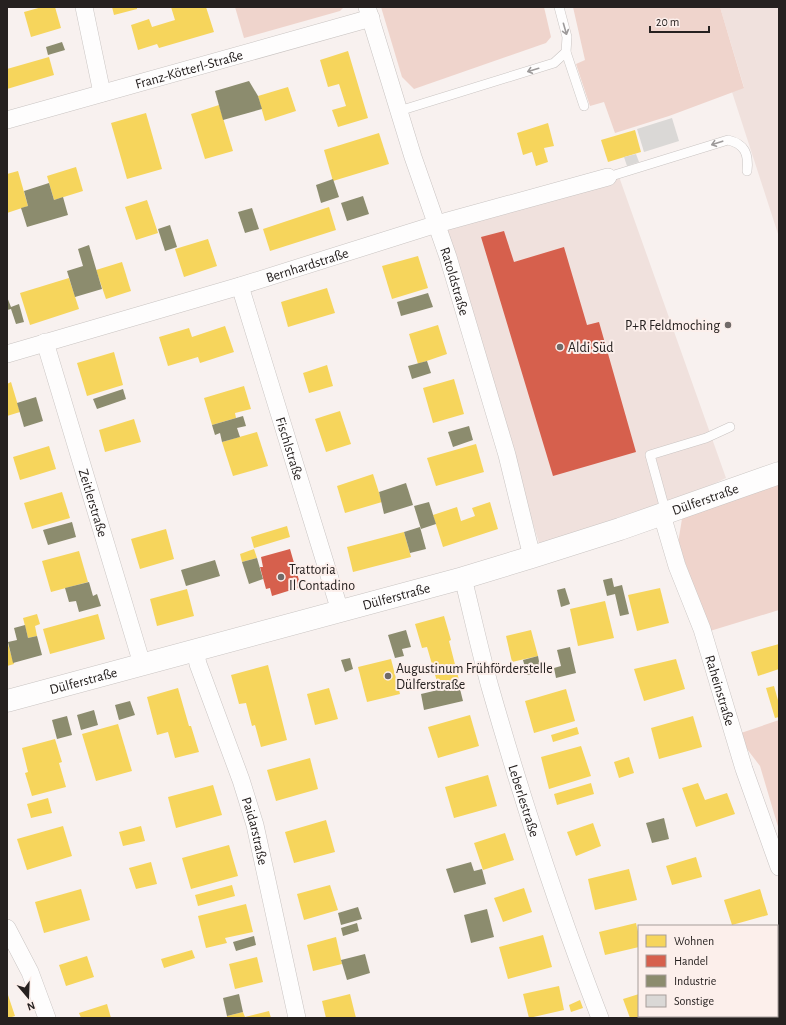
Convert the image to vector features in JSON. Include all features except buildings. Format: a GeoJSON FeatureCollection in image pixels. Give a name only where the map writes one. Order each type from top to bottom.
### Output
{"type":"FeatureCollection","features":[{"type":"Feature","properties":{"kind":"main road","name":"Dülferstraße"},"geometry":{"type":"LineString","coordinates":[[7,700],[463,578],[664,514],[779,472]]}},
{"type":"Feature","properties":{"kind":"street"},"geometry":{"type":"LineString","coordinates":[[84,7],[102,93]]}},
{"type":"Feature","properties":{"kind":"street","name":"Franz-Kötterl-Straße"},"geometry":{"type":"LineString","coordinates":[[7,120],[369,13]]}},
{"type":"Feature","properties":{"kind":"street","name":"Ratoldstraße"},"geometry":{"type":"LineString","coordinates":[[369,13],[399,111],[437,224],[507,455],[532,557]]}},
{"type":"Feature","properties":{"kind":"street","name":"Bernhardstraße"},"geometry":{"type":"LineString","coordinates":[[7,354],[240,286],[437,224],[608,177]]}},
{"type":"Feature","properties":{"kind":"street","name":"Fischlstraße"},"geometry":{"type":"LineString","coordinates":[[240,286],[340,611]]}},
{"type":"Feature","properties":{"kind":"street","name":"Zeitlerstraße"},"geometry":{"type":"LineString","coordinates":[[45,342],[142,664]]}},
{"type":"Feature","properties":{"kind":"street","name":"Raheinstraße"},"geometry":{"type":"LineString","coordinates":[[664,514],[677,566],[702,629],[744,769],[779,867]]}},
{"type":"Feature","properties":{"kind":"street","name":"Leberlestraße"},"geometry":{"type":"LineString","coordinates":[[463,578],[490,686],[531,823],[579,964],[600,1018]]}},
{"type":"Feature","properties":{"kind":"street","name":"Paidarstraße"},"geometry":{"type":"LineString","coordinates":[[194,650],[241,780],[255,825],[297,1018]]}},
{"type":"Feature","properties":{"kind":"street"},"geometry":{"type":"LineString","coordinates":[[7,928],[30,972],[48,1018]]}},
{"type":"Feature","properties":{"kind":"lane"},"geometry":{"type":"LineString","coordinates":[[559,7],[567,37],[566,52],[584,106]]}},
{"type":"Feature","properties":{"kind":"lane"},"geometry":{"type":"LineString","coordinates":[[399,111],[554,63],[566,52]]}},
{"type":"Feature","properties":{"kind":"lane"},"geometry":{"type":"LineString","coordinates":[[608,177],[728,140],[735,142],[742,147],[748,156],[747,171]]}},
{"type":"Feature","properties":{"kind":"lane"},"geometry":{"type":"LineString","coordinates":[[664,514],[650,455],[706,438],[730,427]]}},
{"type":"Feature","properties":{"kind":"shaded area"},"geometry":{"type":"Polygon","coordinates":[[[235,7],[344,7],[340,11],[244,38],[235,7]]]}},
{"type":"Feature","properties":{"kind":"shaded area"},"geometry":{"type":"Polygon","coordinates":[[[381,7],[544,7],[551,37],[546,43],[414,89],[402,77],[381,7]]]}},
{"type":"Feature","properties":{"kind":"shaded area"},"geometry":{"type":"Polygon","coordinates":[[[573,7],[720,7],[744,88],[669,116],[615,133],[604,102],[590,106],[576,64],[585,60],[573,7]]]}},
{"type":"Feature","properties":{"kind":"shaded area"},"geometry":{"type":"Polygon","coordinates":[[[720,7],[779,7],[779,237],[732,92],[744,87],[720,7]]]}},
{"type":"Feature","properties":{"kind":"shaded area"},"geometry":{"type":"Polygon","coordinates":[[[617,171],[726,478],[661,509],[542,553],[443,229],[617,171]]]}},
{"type":"Feature","properties":{"kind":"shaded area"},"geometry":{"type":"Polygon","coordinates":[[[779,481],[779,610],[710,631],[678,543],[682,519],[731,497],[779,481]]]}},
{"type":"Feature","properties":{"kind":"shaded area"},"geometry":{"type":"Polygon","coordinates":[[[779,720],[779,830],[760,766],[747,749],[741,733],[779,720]]]}},
{"type":"Feature","properties":{"kind":"place","name":"P+R Feldmoching"},"geometry":{"type":"Point","coordinates":[728,325]}},
{"type":"Feature","properties":{"kind":"place","name":"Aldi Süd"},"geometry":{"type":"Point","coordinates":[560,347]}},
{"type":"Feature","properties":{"kind":"place","name":"Trattoria Il Contadino"},"geometry":{"type":"Point","coordinates":[281,577]}},
{"type":"Feature","properties":{"kind":"place","name":"Augustinum Frühförderstelle Dülferstraße"},"geometry":{"type":"Point","coordinates":[388,676]}}]}
